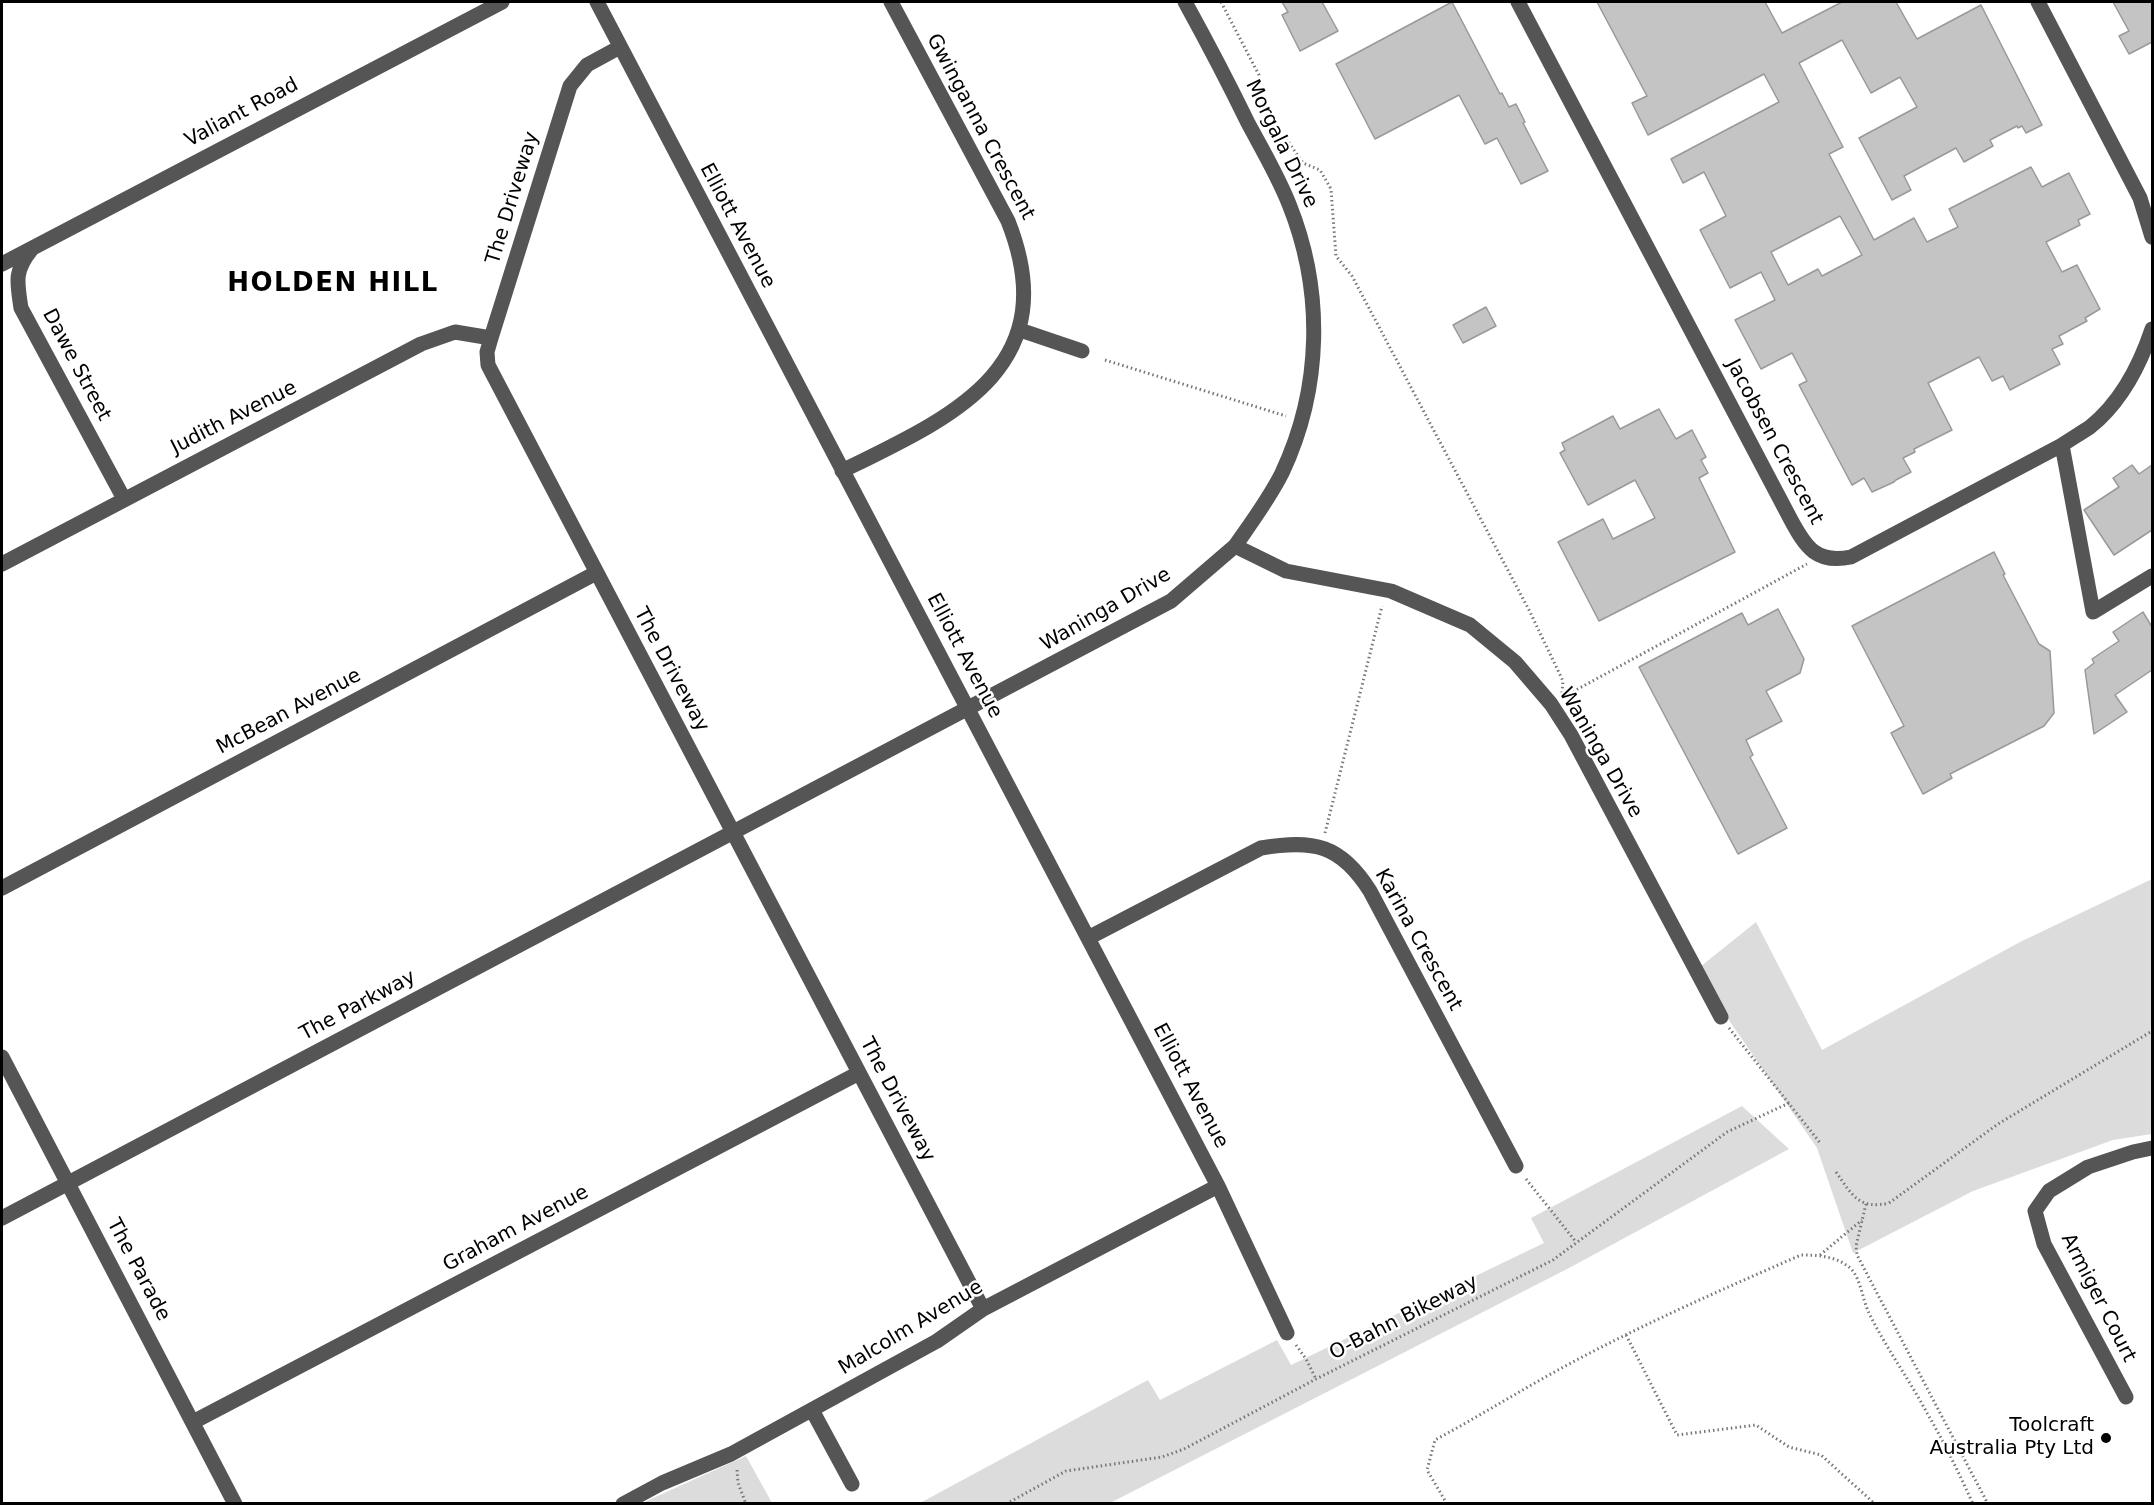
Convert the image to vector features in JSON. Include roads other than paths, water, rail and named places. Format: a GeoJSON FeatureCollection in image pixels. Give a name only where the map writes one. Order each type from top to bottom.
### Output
{"type":"FeatureCollection","features":[{"type":"Feature","properties":{"kind":"street","name":"Valiant Road"},"geometry":{"type":"LineString","coordinates":[[2,264],[502,2]]}},
{"type":"Feature","properties":{"kind":"street","name":"Elliott Avenue"},"geometry":{"type":"LineString","coordinates":[[597,2],[1218,1186],[1287,1333]]}},
{"type":"Feature","properties":{"kind":"street","name":"Gwinganna Crescent"},"geometry":{"type":"LineString","coordinates":[[842,471],[915,435],[946,417],[969,399],[1005,361],[1020,330],[1024,278],[1016,242],[1008,221],[891,2]]}},
{"type":"Feature","properties":{"kind":"street","name":"Morgala Drive"},"geometry":{"type":"LineString","coordinates":[[1185,2],[1288,202],[1308,267],[1312,296],[1314,354],[1304,411],[1294,446],[1265,503],[1235,546]]}},
{"type":"Feature","properties":{"kind":"street","name":"Jacobsen Crescent"},"geometry":{"type":"LineString","coordinates":[[1518,2],[1796,530],[1802,540],[1821,556],[1834,560],[1851,557],[2062,445]]}},
{"type":"Feature","properties":{"kind":"street"},"geometry":{"type":"LineString","coordinates":[[2037,2],[2140,198],[2152,237]]}},
{"type":"Feature","properties":{"kind":"street","name":"The Driveway"},"geometry":{"type":"LineString","coordinates":[[620,47],[587,65],[570,86],[491,338],[487,352],[488,365],[983,1309]]}},
{"type":"Feature","properties":{"kind":"street","name":"Dawe Street"},"geometry":{"type":"LineString","coordinates":[[33,247],[24,258],[16,278],[21,308],[124,499]]}},
{"type":"Feature","properties":{"kind":"street"},"geometry":{"type":"LineString","coordinates":[[1020,330],[1082,351]]}},
{"type":"Feature","properties":{"kind":"street","name":"Judith Avenue"},"geometry":{"type":"LineString","coordinates":[[2,564],[430,340],[455,332],[491,338]]}},
{"type":"Feature","properties":{"kind":"street"},"geometry":{"type":"LineString","coordinates":[[2152,335],[2145,353],[2125,388],[2112,404],[2090,426],[2062,445],[2093,612],[2152,576]]}},
{"type":"Feature","properties":{"kind":"street","name":"Waninga Drive"},"geometry":{"type":"LineString","coordinates":[[734,832],[1171,601],[1235,546],[1286,571],[1386,590],[1430,606],[1470,625],[1515,662],[1551,704],[1571,735],[1721,1017]]}},
{"type":"Feature","properties":{"kind":"street","name":"McBean Avenue"},"geometry":{"type":"LineString","coordinates":[[2,888],[596,573]]}},
{"type":"Feature","properties":{"kind":"street","name":"The Parkway"},"geometry":{"type":"LineString","coordinates":[[2,1218],[734,832]]}},
{"type":"Feature","properties":{"kind":"street","name":"Karina Crescent"},"geometry":{"type":"LineString","coordinates":[[1088,938],[1261,848],[1283,844],[1306,844],[1345,859],[1358,872],[1370,891],[1516,1166]]}},
{"type":"Feature","properties":{"kind":"street","name":"The Parade"},"geometry":{"type":"LineString","coordinates":[[2,1057],[236,1503]]}},
{"type":"Feature","properties":{"kind":"street","name":"Graham Avenue"},"geometry":{"type":"LineString","coordinates":[[193,1422],[859,1072]]}},
{"type":"Feature","properties":{"kind":"street","name":"Armiger Court"},"geometry":{"type":"LineString","coordinates":[[2126,1397],[2044,1244],[2035,1211],[2049,1191],[2088,1167],[2152,1148]]}},
{"type":"Feature","properties":{"kind":"street","name":"Malcolm Avenue"},"geometry":{"type":"LineString","coordinates":[[623,1503],[662,1483],[731,1454],[937,1341],[983,1309],[1218,1186]]}},
{"type":"Feature","properties":{"kind":"street"},"geometry":{"type":"LineString","coordinates":[[812,1410],[852,1484]]}},
{"type":"Feature","properties":{"kind":"place","name":"Toolcraft Australia Pty Ltd"},"geometry":{"type":"Point","coordinates":[2106,1438]}},
{"type":"Feature","properties":{"kind":"district","name":"HOLDEN HILL"},"geometry":{"type":"Point","coordinates":[333,284]}}]}
